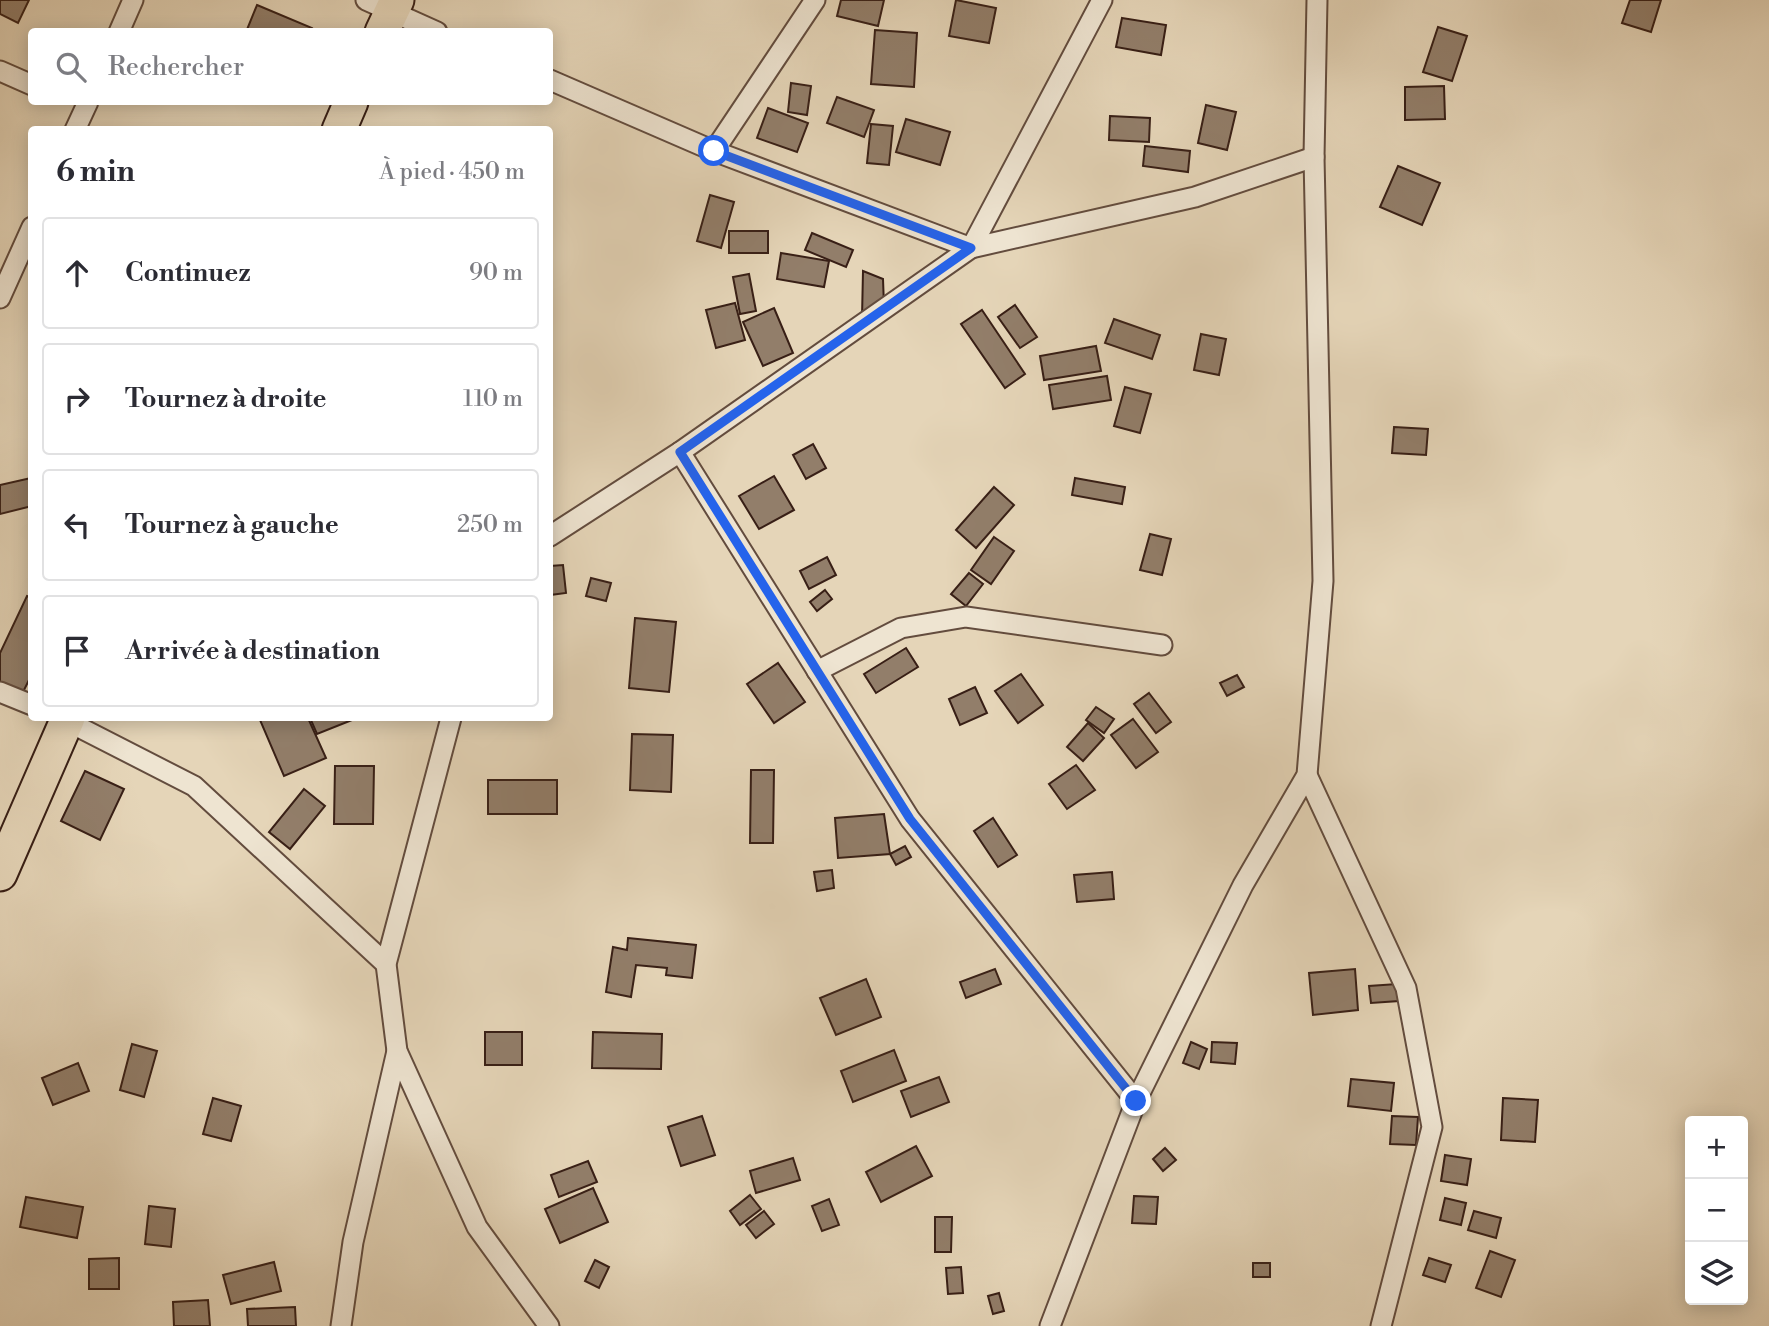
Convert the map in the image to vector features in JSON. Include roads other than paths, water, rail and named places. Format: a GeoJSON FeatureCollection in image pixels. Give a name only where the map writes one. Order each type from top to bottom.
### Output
{"type":"FeatureCollection","features":[{"type":"Feature","properties":{"kind":"highway"},"geometry":{"type":"LineString","coordinates":[[341,126],[350,105]]}},
{"type":"Feature","properties":{"kind":"highway"},"geometry":{"type":"LineString","coordinates":[[0,874],[64,721]]}},
{"type":"Feature","properties":{"kind":"street"},"geometry":{"type":"LineString","coordinates":[[121,28],[133,0]]}},
{"type":"Feature","properties":{"kind":"street"},"geometry":{"type":"LineString","coordinates":[[714,151],[816,0]]}},
{"type":"Feature","properties":{"kind":"street"},"geometry":{"type":"LineString","coordinates":[[971,248],[1102,0]]}},
{"type":"Feature","properties":{"kind":"street"},"geometry":{"type":"LineString","coordinates":[[1050,1326],[1136,1101],[1243,885],[1307,775],[1323,581],[1314,157],[1317,0]]}},
{"type":"Feature","properties":{"kind":"street"},"geometry":{"type":"LineString","coordinates":[[384,11],[428,28]]}},
{"type":"Feature","properties":{"kind":"street"},"geometry":{"type":"LineString","coordinates":[[0,71],[28,83]]}},
{"type":"Feature","properties":{"kind":"street"},"geometry":{"type":"LineString","coordinates":[[553,81],[714,151],[971,248]]}},
{"type":"Feature","properties":{"kind":"street"},"geometry":{"type":"LineString","coordinates":[[76,126],[81,105]]}},
{"type":"Feature","properties":{"kind":"street"},"geometry":{"type":"LineString","coordinates":[[553,534],[680,452],[971,248],[1195,197],[1314,157]]}},
{"type":"Feature","properties":{"kind":"street"},"geometry":{"type":"LineString","coordinates":[[3,285],[28,235]]}},
{"type":"Feature","properties":{"kind":"street"},"geometry":{"type":"LineString","coordinates":[[680,452],[910,819],[1136,1101]]}},
{"type":"Feature","properties":{"kind":"street"},"geometry":{"type":"LineString","coordinates":[[817,671],[901,628],[966,617],[1162,645]]}},
{"type":"Feature","properties":{"kind":"street"},"geometry":{"type":"LineString","coordinates":[[0,692],[28,703]]}},
{"type":"Feature","properties":{"kind":"street"},"geometry":{"type":"LineString","coordinates":[[71,721],[194,786],[386,964]]}},
{"type":"Feature","properties":{"kind":"street"},"geometry":{"type":"LineString","coordinates":[[450,721],[386,964],[397,1051],[477,1227],[549,1326]]}},
{"type":"Feature","properties":{"kind":"street"},"geometry":{"type":"LineString","coordinates":[[1307,775],[1406,988],[1432,1127],[1381,1326]]}},
{"type":"Feature","properties":{"kind":"street"},"geometry":{"type":"LineString","coordinates":[[341,1326],[353,1242],[397,1051]]}}]}
